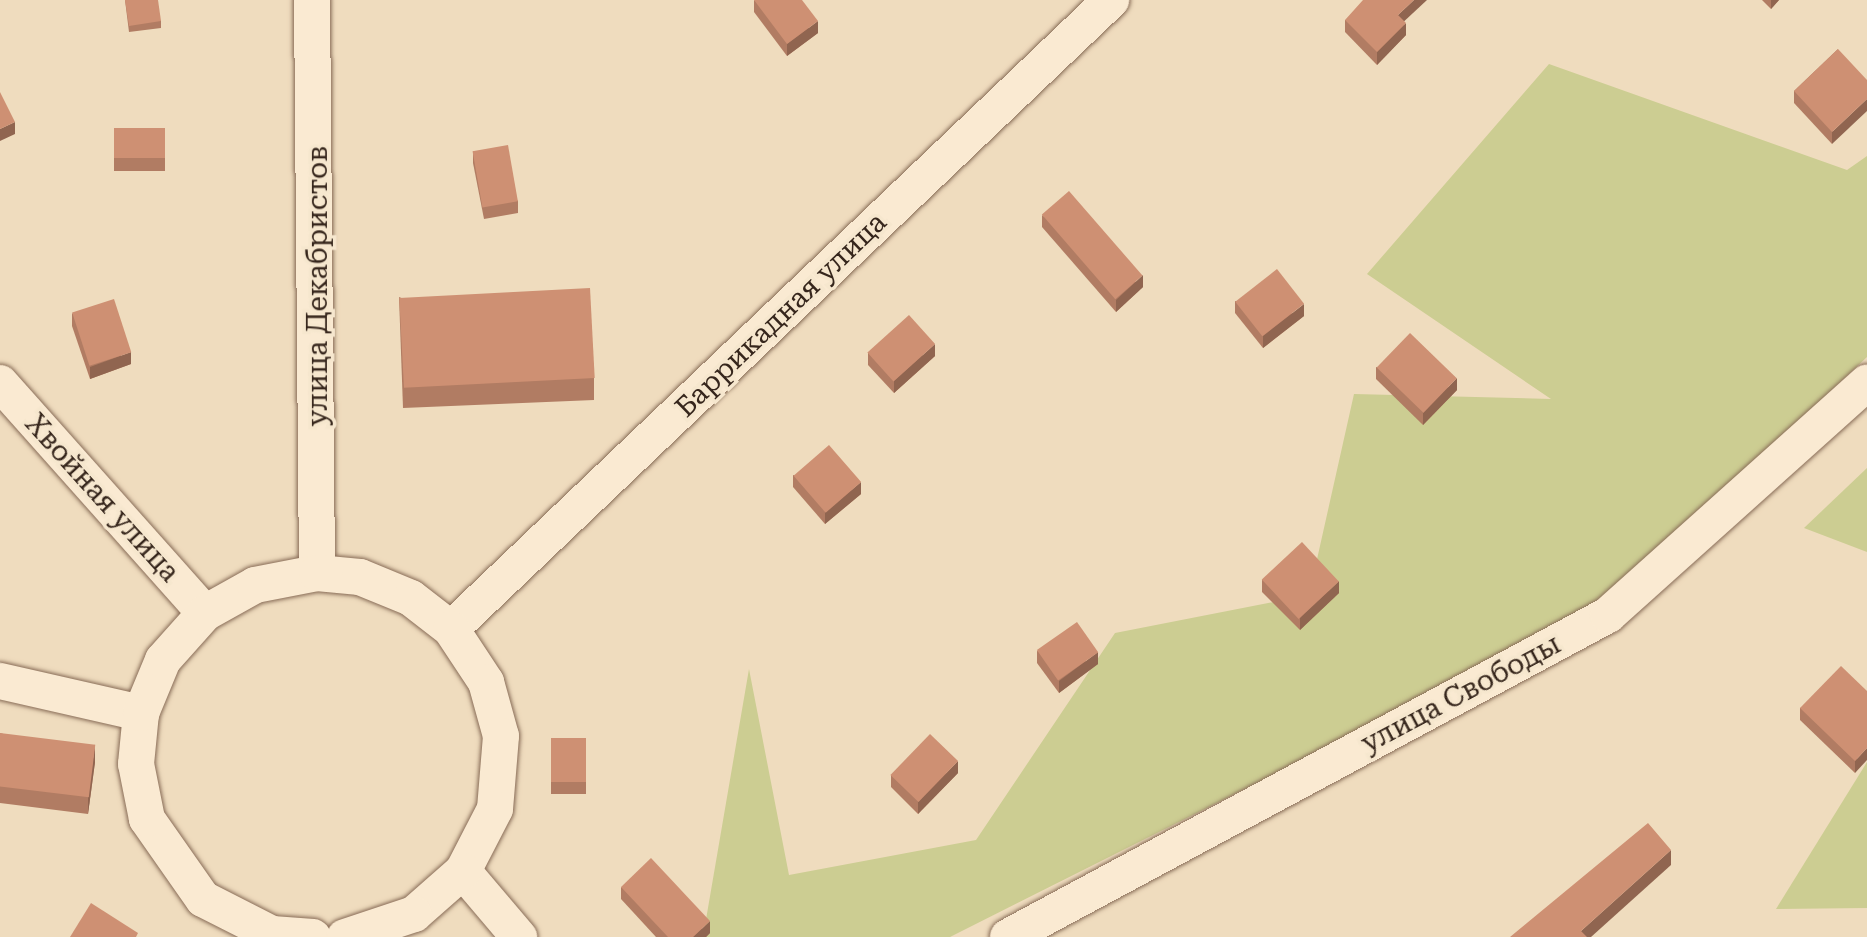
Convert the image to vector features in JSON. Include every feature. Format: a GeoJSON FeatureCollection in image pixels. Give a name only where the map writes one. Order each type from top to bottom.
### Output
{"type":"FeatureCollection","features":[{"type":"Feature","properties":{"kind":"street","name":"улица Декабристов"},"geometry":{"type":"LineString","coordinates":[[312,0],[317,573]]}},
{"type":"Feature","properties":{"kind":"street","name":"Баррикадная улица"},"geometry":{"type":"LineString","coordinates":[[451,629],[1111,0]]}},
{"type":"Feature","properties":{"kind":"street","name":"Хвойная улица"},"geometry":{"type":"LineString","coordinates":[[0,383],[205,613]]}},
{"type":"Feature","properties":{"kind":"street","name":"улица Свободы"},"geometry":{"type":"LineString","coordinates":[[1008,937],[1608,615],[1867,383]]}},
{"type":"Feature","properties":{"kind":"street"},"geometry":{"type":"LineString","coordinates":[[313,937],[232,928],[203,899],[147,819],[136,764],[141,713],[163,660],[205,613],[255,585],[317,573],[360,577],[411,598],[451,629],[486,682],[501,736],[495,809],[463,871],[414,914],[345,937]]}},
{"type":"Feature","properties":{"kind":"street"},"geometry":{"type":"LineString","coordinates":[[0,681],[141,713]]}},
{"type":"Feature","properties":{"kind":"street"},"geometry":{"type":"LineString","coordinates":[[463,871],[519,937]]}},
{"type":"Feature","properties":{"kind":"green space"},"geometry":{"type":"Polygon","coordinates":[[[1549,64],[1847,170],[1867,156],[1867,357],[1591,615],[950,937],[703,937],[749,669],[789,875],[976,840],[1115,633],[1309,595],[1354,394],[1551,399],[1367,274],[1549,64]]]}},
{"type":"Feature","properties":{"kind":"green space"},"geometry":{"type":"Polygon","coordinates":[[[1867,468],[1867,552],[1804,528],[1867,468]]]}},
{"type":"Feature","properties":{"kind":"green space"},"geometry":{"type":"Polygon","coordinates":[[[1867,762],[1867,908],[1776,909],[1867,762]]]}},
{"type":"Feature","properties":{"kind":"building"},"geometry":{"type":"Polygon","coordinates":[[[125,0],[158,0],[161,21],[129,26],[125,0]]]}},
{"type":"Feature","properties":{"kind":"building"},"geometry":{"type":"Polygon","coordinates":[[[754,0],[802,0],[818,21],[787,44],[754,0]]]}},
{"type":"Feature","properties":{"kind":"building"},"geometry":{"type":"Polygon","coordinates":[[[1363,0],[1414,0],[1398,15],[1406,23],[1377,52],[1345,20],[1363,0]]]}},
{"type":"Feature","properties":{"kind":"building"},"geometry":{"type":"Polygon","coordinates":[[[1838,49],[1867,80],[1867,99],[1832,132],[1794,91],[1838,49]]]}},
{"type":"Feature","properties":{"kind":"building"},"geometry":{"type":"Polygon","coordinates":[[[0,92],[15,122],[0,129],[0,92]]]}},
{"type":"Feature","properties":{"kind":"building"},"geometry":{"type":"Polygon","coordinates":[[[114,128],[165,128],[165,158],[114,158],[114,128]]]}},
{"type":"Feature","properties":{"kind":"building"},"geometry":{"type":"Polygon","coordinates":[[[508,145],[518,201],[482,207],[473,151],[508,145]]]}},
{"type":"Feature","properties":{"kind":"building"},"geometry":{"type":"Polygon","coordinates":[[[1069,191],[1142,276],[1115,299],[1042,215],[1069,191]]]}},
{"type":"Feature","properties":{"kind":"building"},"geometry":{"type":"Polygon","coordinates":[[[1277,269],[1304,304],[1262,336],[1235,302],[1277,269]]]}},
{"type":"Feature","properties":{"kind":"building"},"geometry":{"type":"Polygon","coordinates":[[[590,288],[595,378],[404,388],[399,298],[590,288]]]}},
{"type":"Feature","properties":{"kind":"building"},"geometry":{"type":"Polygon","coordinates":[[[114,299],[131,352],[89,366],[72,313],[114,299]]]}},
{"type":"Feature","properties":{"kind":"building"},"geometry":{"type":"Polygon","coordinates":[[[909,315],[935,344],[893,381],[867,352],[909,315]]]}},
{"type":"Feature","properties":{"kind":"building"},"geometry":{"type":"Polygon","coordinates":[[[1410,333],[1457,378],[1423,413],[1377,368],[1410,333]]]}},
{"type":"Feature","properties":{"kind":"building"},"geometry":{"type":"Polygon","coordinates":[[[829,445],[861,482],[826,513],[794,476],[829,445]]]}},
{"type":"Feature","properties":{"kind":"building"},"geometry":{"type":"Polygon","coordinates":[[[1302,542],[1339,581],[1299,619],[1262,580],[1302,542]]]}},
{"type":"Feature","properties":{"kind":"building"},"geometry":{"type":"Polygon","coordinates":[[[1077,622],[1098,652],[1058,680],[1037,650],[1077,622]]]}},
{"type":"Feature","properties":{"kind":"building"},"geometry":{"type":"Polygon","coordinates":[[[1841,666],[1867,691],[1867,748],[1855,761],[1800,708],[1841,666]]]}},
{"type":"Feature","properties":{"kind":"building"},"geometry":{"type":"Polygon","coordinates":[[[0,733],[95,745],[89,797],[0,786],[0,733]]]}},
{"type":"Feature","properties":{"kind":"building"},"geometry":{"type":"Polygon","coordinates":[[[930,734],[958,761],[918,802],[890,775],[930,734]]]}},
{"type":"Feature","properties":{"kind":"building"},"geometry":{"type":"Polygon","coordinates":[[[551,738],[586,738],[586,782],[551,782],[551,738]]]}},
{"type":"Feature","properties":{"kind":"building"},"geometry":{"type":"Polygon","coordinates":[[[1648,823],[1671,850],[1581,931],[1587,937],[1510,937],[1648,823]]]}},
{"type":"Feature","properties":{"kind":"building"},"geometry":{"type":"Polygon","coordinates":[[[651,858],[710,921],[693,937],[668,937],[621,887],[651,858]]]}},
{"type":"Feature","properties":{"kind":"building"},"geometry":{"type":"Polygon","coordinates":[[[91,903],[138,933],[136,937],[70,937],[91,903]]]}}]}
